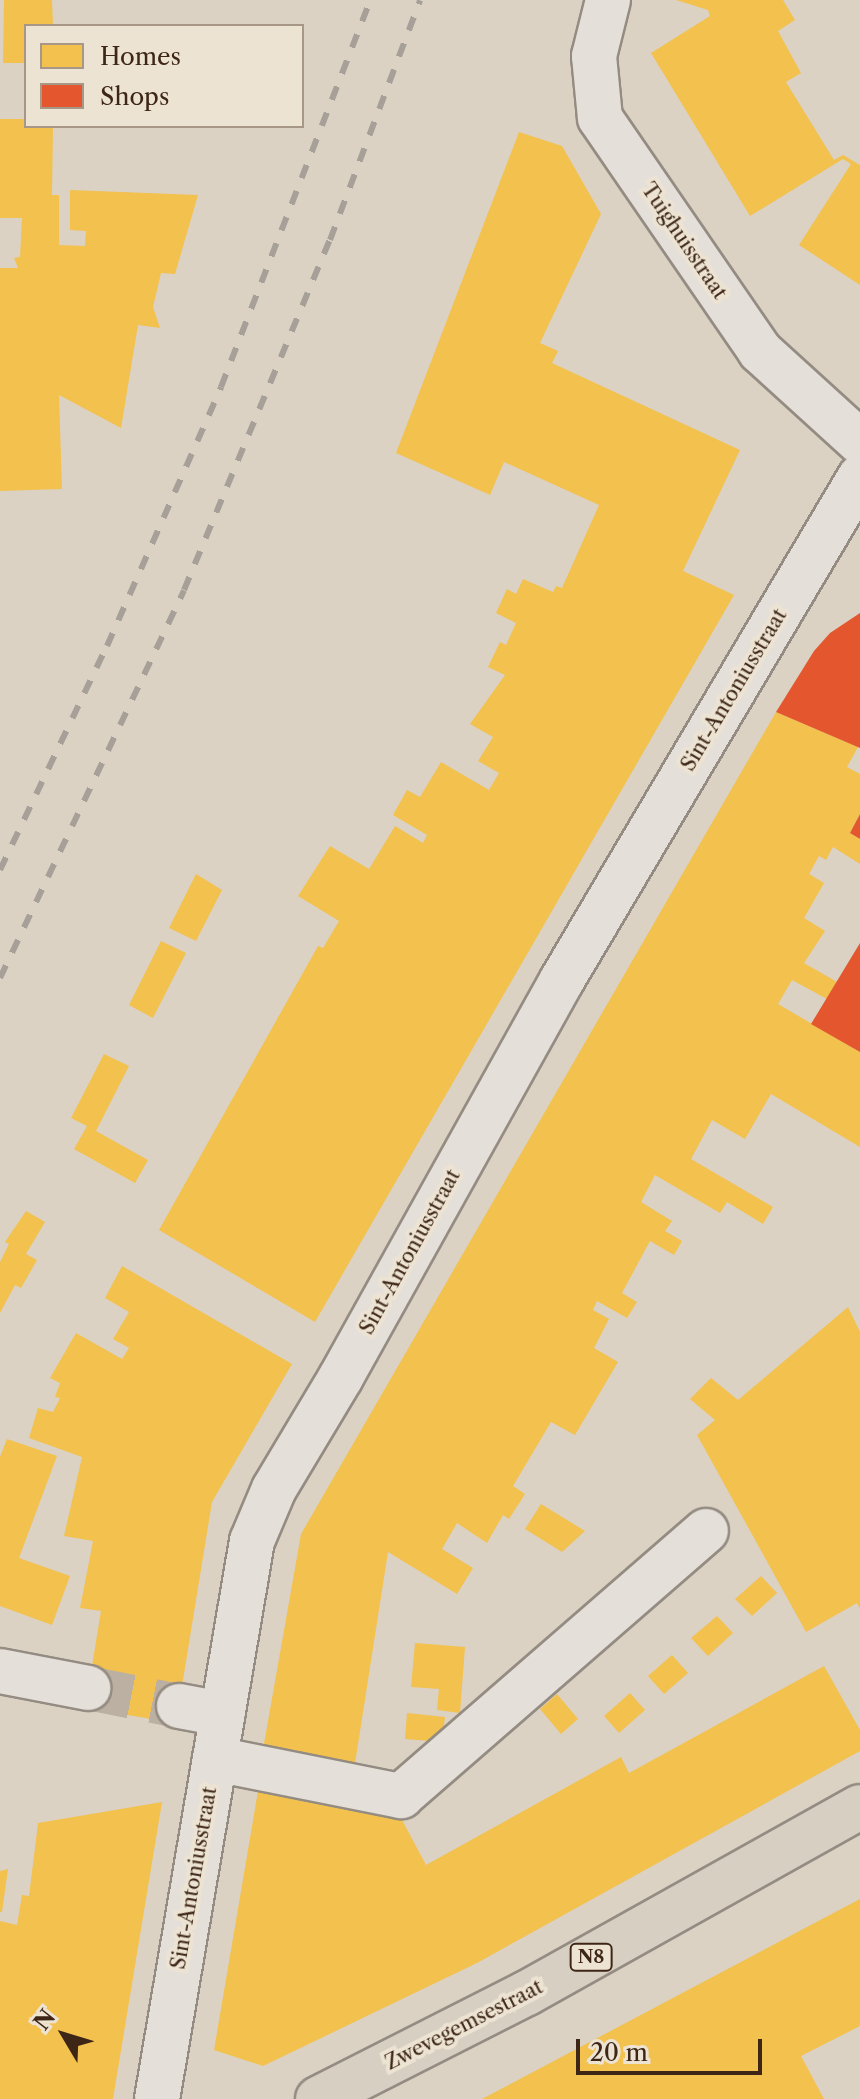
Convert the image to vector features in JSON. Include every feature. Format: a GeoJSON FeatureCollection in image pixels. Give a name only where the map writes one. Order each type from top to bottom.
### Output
{"type":"FeatureCollection","features":[{"type":"Feature","properties":{"kind":"main road","name":"Zwevegemsestraat"},"geometry":{"type":"LineString","coordinates":[[318,2099],[527,1993],[860,1807]]}},
{"type":"Feature","properties":{"kind":"street","name":"Tuighuisstraat"},"geometry":{"type":"LineString","coordinates":[[608,0],[594,56],[600,118],[760,351],[860,442]]}},
{"type":"Feature","properties":{"kind":"street","name":"Sint-Antoniusstraat"},"geometry":{"type":"LineString","coordinates":[[157,2099],[252,1541],[274,1489],[341,1377],[562,980],[860,477]]}},
{"type":"Feature","properties":{"kind":"street"},"geometry":{"type":"LineString","coordinates":[[215,1759],[401,1796],[706,1531]]}},
{"type":"Feature","properties":{"kind":"street"},"geometry":{"type":"LineString","coordinates":[[0,1671],[88,1688]]}},
{"type":"Feature","properties":{"kind":"street"},"geometry":{"type":"LineString","coordinates":[[179,1706],[222,1714]]}},
{"type":"Feature","properties":{"kind":"building: Homes"},"geometry":{"type":"Polygon","coordinates":[[[4,0],[52,0],[53,24],[24,24],[24,63],[3,63],[4,0]]]}},
{"type":"Feature","properties":{"kind":"building: Homes"},"geometry":{"type":"Polygon","coordinates":[[[676,0],[783,0],[795,20],[778,31],[801,73],[786,82],[834,160],[843,155],[860,165],[860,285],[799,245],[851,164],[843,159],[750,216],[651,53],[710,16],[708,10],[676,0]]]}},
{"type":"Feature","properties":{"kind":"building: Homes"},"geometry":{"type":"Polygon","coordinates":[[[0,119],[24,119],[24,128],[53,128],[52,195],[59,195],[59,245],[85,246],[86,231],[70,230],[70,190],[198,195],[175,274],[161,273],[153,307],[160,328],[138,325],[121,428],[59,395],[62,489],[0,491],[0,268],[18,268],[14,258],[20,257],[22,218],[0,218],[0,119]]]}},
{"type":"Feature","properties":{"kind":"building: Homes"},"geometry":{"type":"Polygon","coordinates":[[[519,132],[562,146],[601,214],[540,343],[558,351],[552,363],[740,450],[683,571],[734,595],[315,1322],[159,1230],[318,946],[323,948],[339,921],[298,896],[330,846],[369,869],[395,826],[423,843],[427,835],[393,815],[407,790],[420,797],[441,762],[489,790],[499,773],[478,761],[493,737],[470,724],[505,675],[488,667],[500,642],[506,645],[516,623],[496,613],[507,589],[516,594],[523,579],[553,592],[556,586],[562,588],[599,505],[504,462],[490,495],[396,453],[519,132]]]}},
{"type":"Feature","properties":{"kind":"building: Homes"},"geometry":{"type":"Polygon","coordinates":[[[776,712],[858,747],[847,767],[860,774],[860,814],[850,833],[860,839],[860,864],[833,847],[826,860],[819,856],[809,874],[824,883],[804,918],[825,931],[804,963],[837,982],[827,999],[792,980],[778,1004],[860,1052],[860,1147],[771,1094],[745,1139],[712,1120],[691,1159],[773,1207],[763,1224],[727,1202],[720,1213],[655,1175],[641,1202],[672,1221],[665,1231],[682,1241],[674,1255],[650,1241],[622,1293],[637,1302],[627,1318],[597,1301],[593,1310],[609,1319],[594,1348],[618,1362],[575,1435],[551,1422],[513,1486],[525,1494],[509,1519],[503,1515],[487,1543],[457,1523],[442,1549],[473,1568],[457,1594],[388,1552],[354,1770],[262,1755],[301,1534],[776,712]]]}},
{"type":"Feature","properties":{"kind":"building: Homes"},"geometry":{"type":"Polygon","coordinates":[[[196,874],[222,890],[196,941],[169,928],[196,874]]]}},
{"type":"Feature","properties":{"kind":"building: Homes"},"geometry":{"type":"Polygon","coordinates":[[[161,941],[186,953],[153,1018],[129,1005],[161,941]]]}},
{"type":"Feature","properties":{"kind":"building: Homes"},"geometry":{"type":"Polygon","coordinates":[[[104,1054],[129,1066],[96,1131],[148,1160],[135,1183],[74,1149],[87,1126],[71,1118],[104,1054]]]}},
{"type":"Feature","properties":{"kind":"building: Homes"},"geometry":{"type":"Polygon","coordinates":[[[26,1211],[45,1222],[26,1254],[37,1260],[21,1288],[15,1285],[0,1313],[0,1262],[9,1244],[5,1242],[26,1211]]]}},
{"type":"Feature","properties":{"kind":"building: Homes"},"geometry":{"type":"Polygon","coordinates":[[[122,1266],[292,1364],[212,1502],[176,1723],[85,1708],[101,1611],[80,1608],[93,1541],[64,1536],[82,1457],[29,1438],[38,1408],[53,1412],[60,1398],[55,1397],[60,1383],[50,1378],[76,1333],[122,1359],[129,1348],[113,1339],[129,1312],[105,1298],[122,1266]]]}},
{"type":"Feature","properties":{"kind":"building: Homes"},"geometry":{"type":"Polygon","coordinates":[[[848,1307],[860,1332],[860,1609],[857,1603],[806,1632],[697,1435],[715,1420],[690,1399],[711,1378],[738,1400],[848,1307]]]}},
{"type":"Feature","properties":{"kind":"building: Homes"},"geometry":{"type":"Polygon","coordinates":[[[7,1439],[57,1456],[19,1558],[70,1576],[52,1625],[0,1606],[0,1457],[7,1439]]]}},
{"type":"Feature","properties":{"kind":"building: Homes"},"geometry":{"type":"Polygon","coordinates":[[[541,1504],[585,1531],[562,1552],[525,1529],[541,1504]]]}},
{"type":"Feature","properties":{"kind":"building: Homes"},"geometry":{"type":"Polygon","coordinates":[[[761,1576],[777,1593],[752,1616],[735,1599],[761,1576]]]}},
{"type":"Feature","properties":{"kind":"building: Homes"},"geometry":{"type":"Polygon","coordinates":[[[717,1616],[733,1633],[708,1656],[691,1638],[717,1616]]]}},
{"type":"Feature","properties":{"kind":"building: Homes"},"geometry":{"type":"Polygon","coordinates":[[[415,1643],[465,1647],[460,1713],[437,1710],[439,1689],[411,1687],[415,1643]]]}},
{"type":"Feature","properties":{"kind":"building: Homes"},"geometry":{"type":"Polygon","coordinates":[[[672,1655],[688,1673],[664,1694],[648,1676],[672,1655]]]}},
{"type":"Feature","properties":{"kind":"building: Homes"},"geometry":{"type":"Polygon","coordinates":[[[824,1666],[860,1730],[860,1751],[477,1963],[263,2066],[214,2050],[259,1785],[338,1798],[401,1818],[426,1865],[621,1757],[629,1773],[824,1666]]]}},
{"type":"Feature","properties":{"kind":"building: Homes"},"geometry":{"type":"Polygon","coordinates":[[[630,1693],[645,1710],[619,1733],[604,1716],[630,1693]]]}},
{"type":"Feature","properties":{"kind":"building: Homes"},"geometry":{"type":"Polygon","coordinates":[[[557,1694],[578,1719],[561,1734],[540,1709],[557,1694]]]}},
{"type":"Feature","properties":{"kind":"building: Homes"},"geometry":{"type":"Polygon","coordinates":[[[407,1713],[445,1717],[442,1742],[405,1739],[407,1713]]]}},
{"type":"Feature","properties":{"kind":"building: Homes"},"geometry":{"type":"Polygon","coordinates":[[[162,1802],[113,2099],[0,2099],[0,1921],[17,1925],[22,1895],[29,1896],[38,1823],[162,1802]]]}},
{"type":"Feature","properties":{"kind":"building: Homes"},"geometry":{"type":"Polygon","coordinates":[[[8,1869],[2,1912],[0,1912],[0,1871],[8,1869]]]}},
{"type":"Feature","properties":{"kind":"building: Homes"},"geometry":{"type":"Polygon","coordinates":[[[860,1899],[860,2026],[801,2056],[824,2099],[482,2099],[860,1899]]]}},
{"type":"Feature","properties":{"kind":"building: Shops"},"geometry":{"type":"Polygon","coordinates":[[[860,613],[860,748],[776,712],[814,651],[830,633],[860,613]]]}},
{"type":"Feature","properties":{"kind":"building: Shops"},"geometry":{"type":"Polygon","coordinates":[[[860,814],[860,839],[850,833],[860,814]]]}},
{"type":"Feature","properties":{"kind":"building: Shops"},"geometry":{"type":"Polygon","coordinates":[[[860,943],[860,1052],[811,1024],[860,943]]]}},
{"type":"Feature","properties":{"kind":"tunnel"},"geometry":{"type":"LineString","coordinates":[[88,1688],[179,1706]]}},
{"type":"Feature","properties":{"kind":"railway"},"geometry":{"type":"LineString","coordinates":[[0,870],[107,646],[221,387],[370,0]]}},
{"type":"Feature","properties":{"kind":"railway"},"geometry":{"type":"LineString","coordinates":[[0,978],[184,590],[330,240],[420,0]]}}]}
